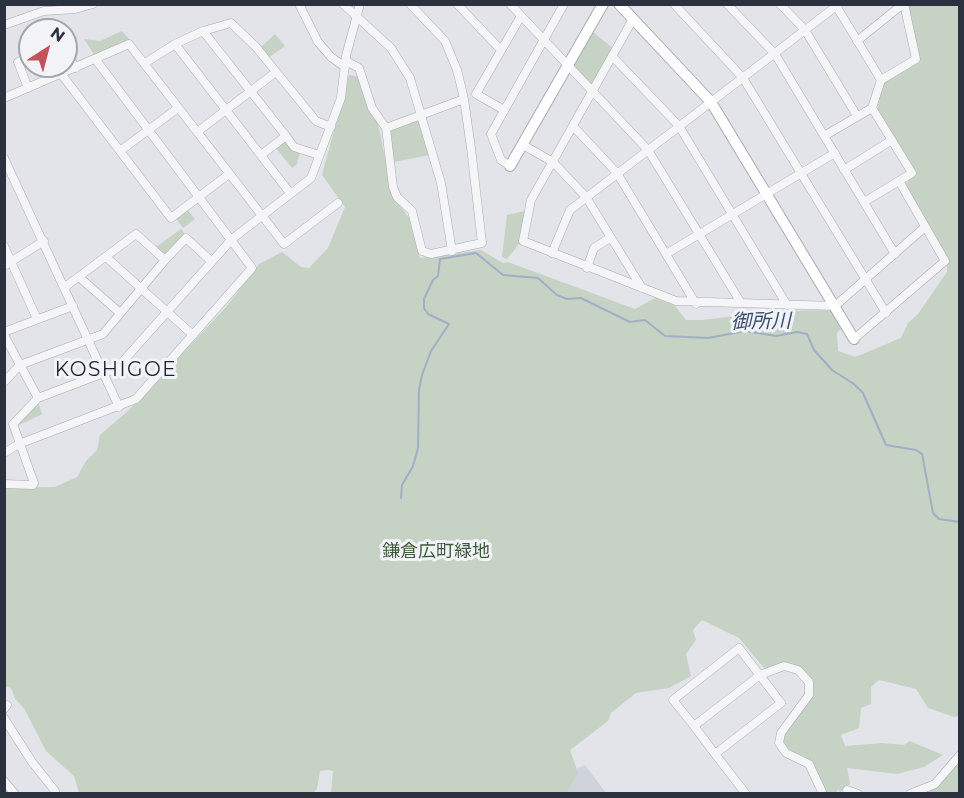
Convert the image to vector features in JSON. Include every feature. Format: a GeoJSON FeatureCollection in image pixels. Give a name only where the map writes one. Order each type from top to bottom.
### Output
{"type":"FeatureCollection","features":[{"type":"Feature","properties":{"kind":"street"},"geometry":{"type":"LineString","coordinates":[[4,25],[44,11],[75,9],[93,4]]}},
{"type":"Feature","properties":{"kind":"street"},"geometry":{"type":"LineString","coordinates":[[343,4],[383,39],[400,59],[410,78],[441,183],[452,251]]}},
{"type":"Feature","properties":{"kind":"street"},"geometry":{"type":"LineString","coordinates":[[4,484],[33,485],[34,483],[13,424],[38,398],[117,368],[232,239],[311,178],[340,98],[360,4]]}},
{"type":"Feature","properties":{"kind":"street"},"geometry":{"type":"LineString","coordinates":[[301,5],[318,42],[346,64],[359,68],[372,108],[386,128],[393,187],[397,197],[412,212],[422,251],[431,254],[482,243],[464,99],[449,46],[410,4]]}},
{"type":"Feature","properties":{"kind":"street"},"geometry":{"type":"LineString","coordinates":[[457,4],[500,49]]}},
{"type":"Feature","properties":{"kind":"street"},"geometry":{"type":"LineString","coordinates":[[510,4],[648,150],[741,303]]}},
{"type":"Feature","properties":{"kind":"street"},"geometry":{"type":"LineString","coordinates":[[564,5],[491,134],[501,160],[510,166],[603,4]]}},
{"type":"Feature","properties":{"kind":"street"},"geometry":{"type":"LineString","coordinates":[[620,4],[711,102],[854,339],[945,261],[899,182]]}},
{"type":"Feature","properties":{"kind":"street"},"geometry":{"type":"LineString","coordinates":[[674,4],[743,78],[886,313]]}},
{"type":"Feature","properties":{"kind":"street"},"geometry":{"type":"LineString","coordinates":[[727,4],[775,54],[895,254]]}},
{"type":"Feature","properties":{"kind":"street"},"geometry":{"type":"LineString","coordinates":[[780,4],[805,30],[857,116]]}},
{"type":"Feature","properties":{"kind":"street"},"geometry":{"type":"LineString","coordinates":[[824,136],[872,108],[881,80],[916,59],[904,4],[857,41]]}},
{"type":"Feature","properties":{"kind":"street"},"geometry":{"type":"LineString","coordinates":[[552,253],[570,210],[837,5],[881,80]]}},
{"type":"Feature","properties":{"kind":"street"},"geometry":{"type":"LineString","coordinates":[[504,110],[476,94],[521,16]]}},
{"type":"Feature","properties":{"kind":"street"},"geometry":{"type":"LineString","coordinates":[[633,19],[531,200],[523,241],[676,302],[835,306],[925,227]]}},
{"type":"Feature","properties":{"kind":"street"},"geometry":{"type":"LineString","coordinates":[[145,63],[203,31],[231,23],[276,72],[316,121],[331,127]]}},
{"type":"Feature","properties":{"kind":"street"},"geometry":{"type":"LineString","coordinates":[[203,31],[294,147],[319,155]]}},
{"type":"Feature","properties":{"kind":"street"},"geometry":{"type":"LineString","coordinates":[[78,67],[129,44],[285,244],[338,203]]}},
{"type":"Feature","properties":{"kind":"street"},"geometry":{"type":"LineString","coordinates":[[176,44],[290,193]]}},
{"type":"Feature","properties":{"kind":"street"},"geometry":{"type":"LineString","coordinates":[[612,56],[679,126],[787,306]]}},
{"type":"Feature","properties":{"kind":"street"},"geometry":{"type":"LineString","coordinates":[[4,453],[19,444],[136,399],[252,268],[96,60]]}},
{"type":"Feature","properties":{"kind":"street"},"geometry":{"type":"LineString","coordinates":[[197,132],[276,72]]}},
{"type":"Feature","properties":{"kind":"street"},"geometry":{"type":"LineString","coordinates":[[24,78],[28,88]]}},
{"type":"Feature","properties":{"kind":"street"},"geometry":{"type":"LineString","coordinates":[[4,98],[54,78]]}},
{"type":"Feature","properties":{"kind":"street"},"geometry":{"type":"LineString","coordinates":[[64,78],[171,218],[229,174]]}},
{"type":"Feature","properties":{"kind":"street"},"geometry":{"type":"LineString","coordinates":[[386,128],[464,99]]}},
{"type":"Feature","properties":{"kind":"street"},"geometry":{"type":"LineString","coordinates":[[120,152],[178,108]]}},
{"type":"Feature","properties":{"kind":"street"},"geometry":{"type":"LineString","coordinates":[[864,202],[912,173],[872,108]]}},
{"type":"Feature","properties":{"kind":"street"},"geometry":{"type":"LineString","coordinates":[[573,126],[618,173],[696,303]]}},
{"type":"Feature","properties":{"kind":"street"},"geometry":{"type":"LineString","coordinates":[[261,155],[286,136]]}},
{"type":"Feature","properties":{"kind":"street"},"geometry":{"type":"LineString","coordinates":[[844,170],[892,140]]}},
{"type":"Feature","properties":{"kind":"street"},"geometry":{"type":"LineString","coordinates":[[523,145],[553,162],[586,197],[642,288]]}},
{"type":"Feature","properties":{"kind":"street"},"geometry":{"type":"LineString","coordinates":[[666,254],[835,153]]}},
{"type":"Feature","properties":{"kind":"street"},"geometry":{"type":"LineString","coordinates":[[4,158],[119,407]]}},
{"type":"Feature","properties":{"kind":"street"},"geometry":{"type":"LineString","coordinates":[[65,287],[136,234],[165,260]]}},
{"type":"Feature","properties":{"kind":"street"},"geometry":{"type":"LineString","coordinates":[[4,382],[20,365],[102,334],[186,238],[211,261]]}},
{"type":"Feature","properties":{"kind":"street"},"geometry":{"type":"LineString","coordinates":[[587,268],[594,248],[610,238]]}},
{"type":"Feature","properties":{"kind":"street"},"geometry":{"type":"LineString","coordinates":[[4,266],[44,241]]}},
{"type":"Feature","properties":{"kind":"street"},"geometry":{"type":"LineString","coordinates":[[4,246],[37,319]]}},
{"type":"Feature","properties":{"kind":"street"},"geometry":{"type":"LineString","coordinates":[[106,257],[193,334]]}},
{"type":"Feature","properties":{"kind":"street"},"geometry":{"type":"LineString","coordinates":[[79,277],[120,313]]}},
{"type":"Feature","properties":{"kind":"street"},"geometry":{"type":"LineString","coordinates":[[38,398],[4,334],[73,306]]}},
{"type":"Feature","properties":{"kind":"street"},"geometry":{"type":"LineString","coordinates":[[715,754],[782,702],[739,648],[673,700],[746,794]]}},
{"type":"Feature","properties":{"kind":"street"},"geometry":{"type":"LineString","coordinates":[[694,726],[760,675],[780,667],[789,666],[798,670],[809,682],[809,694],[782,733],[779,743],[786,753],[809,764],[823,794]]}},
{"type":"Feature","properties":{"kind":"street"},"geometry":{"type":"LineString","coordinates":[[4,718],[32,762],[55,791],[54,794]]}},
{"type":"Feature","properties":{"kind":"street"},"geometry":{"type":"LineString","coordinates":[[910,794],[935,784],[960,754]]}},
{"type":"Feature","properties":{"kind":"street"},"geometry":{"type":"LineString","coordinates":[[847,790],[858,794]]}},
{"type":"Feature","properties":{"kind":"shaded area"},"geometry":{"type":"Polygon","coordinates":[[[585,765],[606,793],[519,794],[585,765]]]}},
{"type":"Feature","properties":{"kind":"green space","name":"鎌倉広町緑地"},"geometry":{"type":"Polygon","coordinates":[[[906,5],[959,5],[959,716],[954,717],[928,708],[916,689],[879,680],[871,687],[871,704],[861,708],[859,728],[841,735],[845,746],[882,743],[904,745],[910,741],[943,755],[924,767],[897,774],[847,768],[850,784],[840,792],[838,789],[836,793],[826,793],[806,757],[786,749],[784,745],[783,736],[804,702],[805,684],[798,671],[765,669],[739,638],[702,620],[693,630],[696,640],[686,654],[691,676],[669,688],[636,693],[611,713],[608,721],[570,750],[578,773],[566,793],[331,793],[333,771],[328,770],[320,771],[317,789],[313,793],[79,793],[74,776],[46,751],[24,708],[15,699],[11,688],[5,686],[4,488],[55,487],[77,477],[86,461],[97,450],[100,435],[129,410],[226,307],[259,264],[282,252],[301,267],[309,268],[328,248],[345,207],[322,175],[349,75],[365,78],[365,102],[377,119],[393,196],[409,218],[420,258],[481,250],[503,263],[508,262],[635,309],[655,298],[674,305],[686,320],[778,311],[831,310],[841,329],[837,333],[838,351],[855,357],[901,338],[908,323],[918,314],[947,272],[947,260],[905,185],[912,176],[877,109],[884,82],[920,60],[906,5]]]}},
{"type":"Feature","properties":{"kind":"green space"},"geometry":{"type":"Polygon","coordinates":[[[122,31],[130,40],[95,56],[84,39],[100,41],[122,31]]]}},
{"type":"Feature","properties":{"kind":"green space"},"geometry":{"type":"Polygon","coordinates":[[[593,32],[614,49],[594,84],[590,84],[573,65],[593,32]]]}},
{"type":"Feature","properties":{"kind":"green space"},"geometry":{"type":"Polygon","coordinates":[[[275,34],[285,46],[268,58],[260,48],[275,34]]]}},
{"type":"Feature","properties":{"kind":"green space"},"geometry":{"type":"Polygon","coordinates":[[[416,119],[419,121],[429,155],[394,162],[389,130],[416,119]]]}},
{"type":"Feature","properties":{"kind":"green space"},"geometry":{"type":"Polygon","coordinates":[[[283,141],[300,152],[297,164],[292,168],[275,147],[283,141]]]}},
{"type":"Feature","properties":{"kind":"green space"},"geometry":{"type":"Polygon","coordinates":[[[187,209],[195,219],[183,228],[175,217],[187,209]]]}},
{"type":"Feature","properties":{"kind":"green space"},"geometry":{"type":"Polygon","coordinates":[[[525,211],[519,244],[507,259],[502,257],[507,215],[525,211]]]}},
{"type":"Feature","properties":{"kind":"green space"},"geometry":{"type":"Polygon","coordinates":[[[181,229],[186,235],[166,255],[155,248],[181,229]]]}},
{"type":"Feature","properties":{"kind":"green space"},"geometry":{"type":"Polygon","coordinates":[[[38,402],[42,414],[17,426],[38,402]]]}},
{"type":"Feature","properties":{"kind":"green space"},"geometry":{"type":"Polygon","coordinates":[[[959,760],[959,793],[913,794],[940,783],[959,760]]]}},
{"type":"Feature","properties":{"kind":"waterway","name":"御所川"},"geometry":{"type":"LineString","coordinates":[[401,498],[402,485],[413,466],[418,448],[419,390],[422,375],[431,351],[449,324],[428,314],[424,308],[424,299],[433,280],[438,276],[440,259],[476,253],[503,275],[538,278],[557,295],[567,299],[581,298],[630,322],[645,320],[665,336],[708,338],[745,331],[776,336],[797,332],[807,334],[814,350],[832,370],[854,384],[863,393],[886,445],[916,450],[922,454],[933,513],[939,519],[960,522]]}},
{"type":"Feature","properties":{"kind":"district","name":"KOSHIGOE"},"geometry":{"type":"Point","coordinates":[116,370]}}]}
